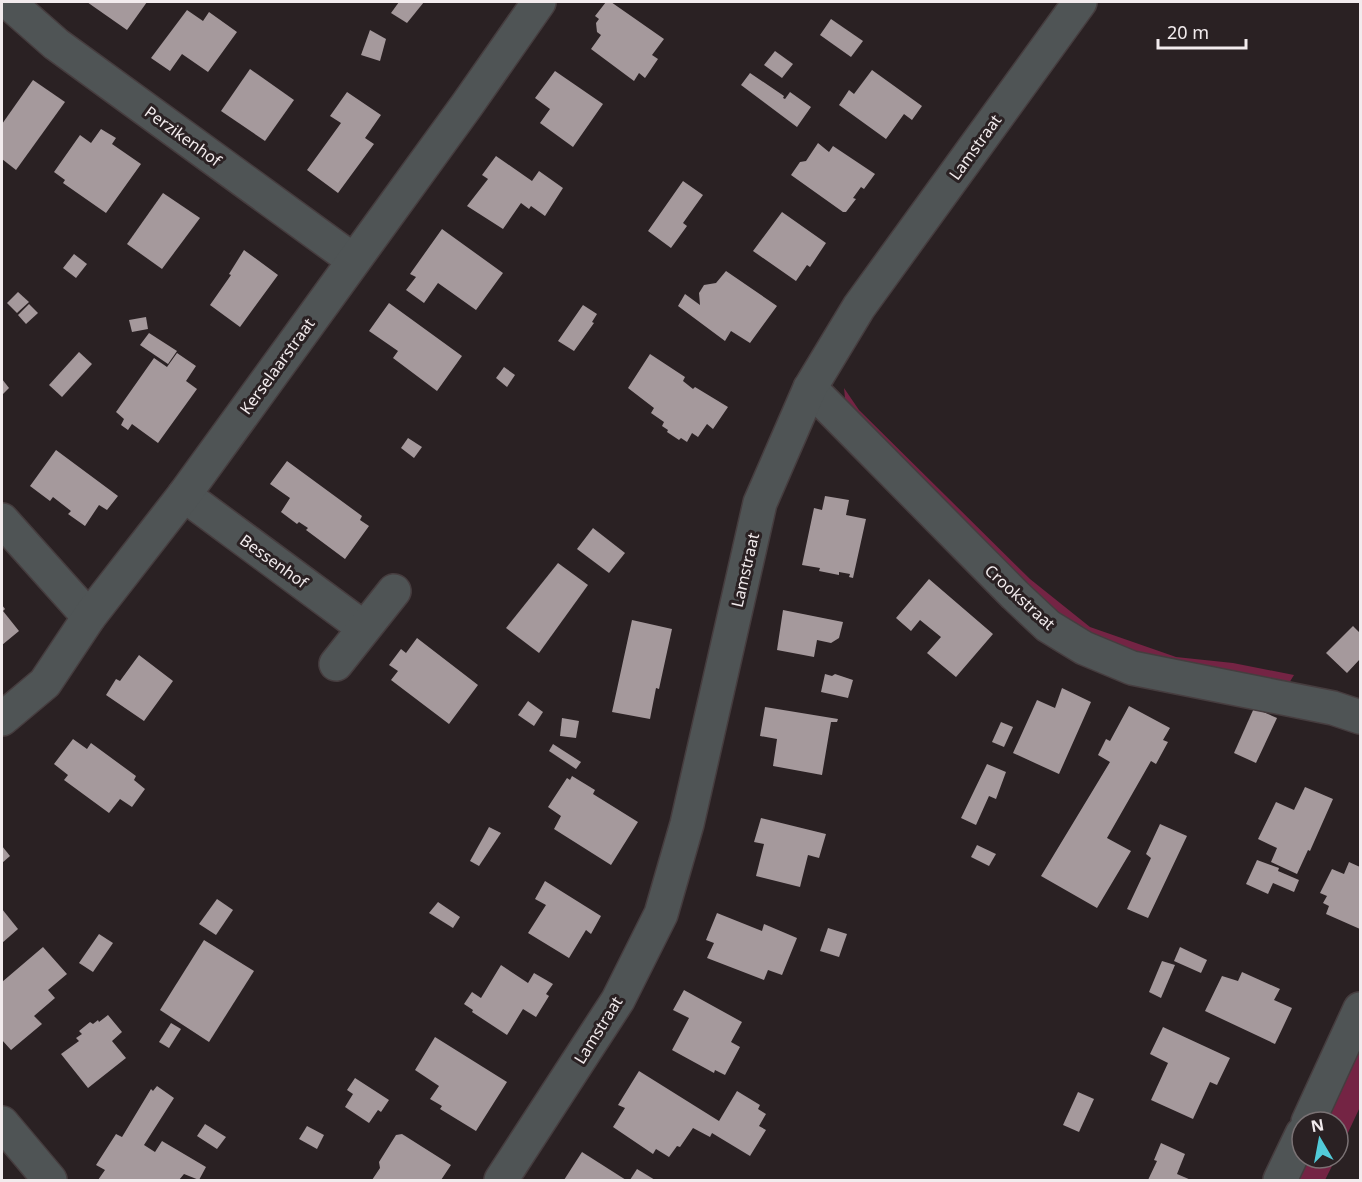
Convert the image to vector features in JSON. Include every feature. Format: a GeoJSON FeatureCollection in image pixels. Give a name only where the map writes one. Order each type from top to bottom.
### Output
{"type":"FeatureCollection","features":[{"type":"Feature","properties":{"kind":"street","name":"Kerselaarstraat"},"geometry":{"type":"LineString","coordinates":[[2,719],[45,683],[89,617],[184,495],[539,2]]}},
{"type":"Feature","properties":{"kind":"street","name":"Lamstraat"},"geometry":{"type":"LineString","coordinates":[[501,1180],[618,1000],[661,914],[687,824],[760,503],[810,388],[859,308],[1080,2]]}},
{"type":"Feature","properties":{"kind":"street","name":"Perzikenhof"},"geometry":{"type":"LineString","coordinates":[[15,8],[56,44],[354,260]]}},
{"type":"Feature","properties":{"kind":"street","name":"Crookstraat"},"geometry":{"type":"LineString","coordinates":[[810,388],[1015,595],[1048,626],[1084,648],[1132,668],[1333,708],[1360,717]]}},
{"type":"Feature","properties":{"kind":"street","name":"Bessenhof"},"geometry":{"type":"LineString","coordinates":[[184,495],[364,627]]}},
{"type":"Feature","properties":{"kind":"street"},"geometry":{"type":"LineString","coordinates":[[2,520],[89,617]]}},
{"type":"Feature","properties":{"kind":"street"},"geometry":{"type":"LineString","coordinates":[[336,664],[394,591]]}},
{"type":"Feature","properties":{"kind":"street"},"geometry":{"type":"LineString","coordinates":[[1314,1110],[1360,1009]]}},
{"type":"Feature","properties":{"kind":"street"},"geometry":{"type":"LineString","coordinates":[[2,1123],[50,1180]]}},
{"type":"Feature","properties":{"kind":"street"},"geometry":{"type":"LineString","coordinates":[[1280,1180],[1290,1159]]}},
{"type":"Feature","properties":{"kind":"shaded area"},"geometry":{"type":"Polygon","coordinates":[[[844,388],[859,410],[1030,579],[1090,627],[1176,657],[1233,663],[1294,675],[1286,688],[1141,662],[1046,613],[846,408],[844,388]]]}},
{"type":"Feature","properties":{"kind":"shaded area"},"geometry":{"type":"Polygon","coordinates":[[[1360,1048],[1360,1107],[1350,1128],[1350,1110],[1332,1110],[1360,1048]]]}},
{"type":"Feature","properties":{"kind":"shaded area"},"geometry":{"type":"Polygon","coordinates":[[[1304,1170],[1330,1170],[1325,1180],[1299,1180],[1304,1170]]]}},
{"type":"Feature","properties":{"kind":"building"},"geometry":{"type":"Polygon","coordinates":[[[87,2],[147,2],[127,30],[87,2]]]}},
{"type":"Feature","properties":{"kind":"building"},"geometry":{"type":"Polygon","coordinates":[[[399,2],[424,2],[407,23],[391,13],[399,2]]]}},
{"type":"Feature","properties":{"kind":"building"},"geometry":{"type":"Polygon","coordinates":[[[606,2],[611,2],[664,39],[652,55],[658,59],[645,78],[639,73],[634,81],[591,49],[601,35],[597,32],[596,23],[599,19],[595,16],[606,2]]]}},
{"type":"Feature","properties":{"kind":"building"},"geometry":{"type":"Polygon","coordinates":[[[187,10],[203,21],[209,12],[237,32],[208,72],[182,54],[170,71],[151,58],[187,10]]]}},
{"type":"Feature","properties":{"kind":"building"},"geometry":{"type":"Polygon","coordinates":[[[831,19],[863,41],[851,57],[820,35],[831,19]]]}},
{"type":"Feature","properties":{"kind":"building"},"geometry":{"type":"Polygon","coordinates":[[[370,30],[386,39],[380,61],[361,55],[370,30]]]}},
{"type":"Feature","properties":{"kind":"building"},"geometry":{"type":"Polygon","coordinates":[[[775,51],[793,64],[782,78],[764,65],[775,51]]]}},
{"type":"Feature","properties":{"kind":"building"},"geometry":{"type":"Polygon","coordinates":[[[250,69],[294,100],[265,141],[221,111],[250,69]]]}},
{"type":"Feature","properties":{"kind":"building"},"geometry":{"type":"Polygon","coordinates":[[[872,70],[922,106],[912,120],[904,114],[886,139],[839,105],[849,90],[854,94],[872,70]]]}},
{"type":"Feature","properties":{"kind":"building"},"geometry":{"type":"Polygon","coordinates":[[[555,71],[603,104],[573,147],[540,123],[550,109],[535,98],[555,71]]]}},
{"type":"Feature","properties":{"kind":"building"},"geometry":{"type":"Polygon","coordinates":[[[750,73],[784,96],[783,98],[785,99],[790,92],[811,107],[797,127],[741,85],[750,73]]]}},
{"type":"Feature","properties":{"kind":"building"},"geometry":{"type":"Polygon","coordinates":[[[33,80],[65,102],[16,170],[2,159],[2,124],[33,80]]]}},
{"type":"Feature","properties":{"kind":"building"},"geometry":{"type":"Polygon","coordinates":[[[347,92],[381,115],[365,138],[374,144],[338,193],[307,170],[341,123],[330,116],[347,92]]]}},
{"type":"Feature","properties":{"kind":"building"},"geometry":{"type":"Polygon","coordinates":[[[101,129],[116,138],[112,144],[141,164],[106,213],[63,183],[65,180],[54,172],[80,135],[91,143],[101,129]]]}},
{"type":"Feature","properties":{"kind":"building"},"geometry":{"type":"Polygon","coordinates":[[[818,143],[829,152],[833,146],[875,174],[864,189],[861,187],[853,198],[856,199],[846,212],[791,175],[800,162],[806,161],[818,143]]]}},
{"type":"Feature","properties":{"kind":"building"},"geometry":{"type":"Polygon","coordinates":[[[496,156],[532,181],[539,171],[563,188],[545,216],[531,206],[529,209],[521,203],[503,229],[467,206],[488,179],[482,175],[496,156]]]}},
{"type":"Feature","properties":{"kind":"building"},"geometry":{"type":"Polygon","coordinates":[[[683,181],[703,195],[683,223],[687,226],[671,248],[648,231],[683,181]]]}},
{"type":"Feature","properties":{"kind":"building"},"geometry":{"type":"Polygon","coordinates":[[[163,193],[200,218],[162,269],[127,244],[163,193]]]}},
{"type":"Feature","properties":{"kind":"building"},"geometry":{"type":"Polygon","coordinates":[[[782,212],[826,243],[810,267],[807,265],[796,281],[753,251],[782,212]]]}},
{"type":"Feature","properties":{"kind":"building"},"geometry":{"type":"Polygon","coordinates":[[[442,229],[503,273],[476,310],[438,283],[424,303],[406,290],[416,277],[410,274],[442,229]]]}},
{"type":"Feature","properties":{"kind":"building"},"geometry":{"type":"Polygon","coordinates":[[[244,250],[278,275],[240,327],[210,305],[231,275],[229,274],[244,250]]]}},
{"type":"Feature","properties":{"kind":"building"},"geometry":{"type":"Polygon","coordinates":[[[74,254],[87,264],[76,278],[63,268],[74,254]]]}},
{"type":"Feature","properties":{"kind":"building"},"geometry":{"type":"Polygon","coordinates":[[[726,271],[777,306],[750,343],[731,331],[725,341],[678,306],[685,294],[700,305],[699,293],[704,285],[716,283],[726,271]]]}},
{"type":"Feature","properties":{"kind":"building"},"geometry":{"type":"Polygon","coordinates":[[[18,292],[29,302],[17,313],[7,303],[18,292]]]}},
{"type":"Feature","properties":{"kind":"building"},"geometry":{"type":"Polygon","coordinates":[[[389,303],[462,356],[437,391],[393,358],[398,351],[369,331],[389,303]]]}},
{"type":"Feature","properties":{"kind":"building"},"geometry":{"type":"Polygon","coordinates":[[[29,304],[38,313],[26,324],[18,315],[29,304]]]}},
{"type":"Feature","properties":{"kind":"building"},"geometry":{"type":"Polygon","coordinates":[[[583,305],[597,314],[592,322],[594,323],[574,351],[558,341],[583,305]]]}},
{"type":"Feature","properties":{"kind":"building"},"geometry":{"type":"Polygon","coordinates":[[[146,317],[148,329],[132,332],[129,320],[146,317]]]}},
{"type":"Feature","properties":{"kind":"building"},"geometry":{"type":"Polygon","coordinates":[[[149,333],[177,351],[168,364],[140,345],[149,333]]]}},
{"type":"Feature","properties":{"kind":"building"},"geometry":{"type":"Polygon","coordinates":[[[79,352],[92,364],[62,397],[49,385],[79,352]]]}},
{"type":"Feature","properties":{"kind":"building"},"geometry":{"type":"Polygon","coordinates":[[[177,353],[196,366],[186,381],[197,389],[158,443],[132,424],[128,430],[121,425],[124,419],[116,412],[154,358],[167,367],[177,353]]]}},
{"type":"Feature","properties":{"kind":"building"},"geometry":{"type":"Polygon","coordinates":[[[650,354],[685,377],[683,381],[693,389],[695,387],[728,407],[713,429],[707,424],[698,437],[692,433],[687,442],[681,438],[679,440],[667,432],[668,430],[662,426],[664,422],[651,413],[654,408],[628,388],[650,354]]]}},
{"type":"Feature","properties":{"kind":"building"},"geometry":{"type":"Polygon","coordinates":[[[504,367],[515,375],[507,387],[496,378],[504,367]]]}},
{"type":"Feature","properties":{"kind":"building"},"geometry":{"type":"Polygon","coordinates":[[[2,379],[9,388],[2,395],[2,379]]]}},
{"type":"Feature","properties":{"kind":"building"},"geometry":{"type":"Polygon","coordinates":[[[408,438],[422,447],[414,458],[401,448],[408,438]]]}},
{"type":"Feature","properties":{"kind":"building"},"geometry":{"type":"Polygon","coordinates":[[[56,450],[118,496],[107,510],[99,505],[85,526],[68,514],[71,511],[53,497],[50,501],[30,486],[56,450]]]}},
{"type":"Feature","properties":{"kind":"building"},"geometry":{"type":"Polygon","coordinates":[[[287,461],[362,516],[360,520],[369,526],[345,559],[306,530],[308,528],[299,522],[297,524],[281,512],[290,498],[270,484],[287,461]]]}},
{"type":"Feature","properties":{"kind":"building"},"geometry":{"type":"Polygon","coordinates":[[[825,496],[849,500],[846,515],[866,519],[853,578],[849,577],[850,574],[839,572],[839,575],[819,571],[820,568],[802,565],[814,508],[822,510],[825,496]]]}},
{"type":"Feature","properties":{"kind":"building"},"geometry":{"type":"Polygon","coordinates":[[[593,528],[625,553],[609,573],[577,549],[593,528]]]}},
{"type":"Feature","properties":{"kind":"building"},"geometry":{"type":"Polygon","coordinates":[[[558,563],[588,585],[539,653],[506,628],[558,563]]]}},
{"type":"Feature","properties":{"kind":"building"},"geometry":{"type":"Polygon","coordinates":[[[929,579],[993,634],[956,677],[927,653],[941,637],[920,620],[911,631],[896,618],[929,579]]]}},
{"type":"Feature","properties":{"kind":"building"},"geometry":{"type":"Polygon","coordinates":[[[2,605],[5,609],[3,611],[19,631],[2,645],[2,605]]]}},
{"type":"Feature","properties":{"kind":"building"},"geometry":{"type":"Polygon","coordinates":[[[783,610],[843,622],[839,638],[831,643],[817,640],[814,657],[777,650],[783,610]]]}},
{"type":"Feature","properties":{"kind":"building"},"geometry":{"type":"Polygon","coordinates":[[[632,620],[672,629],[650,719],[612,712],[632,620]]]}},
{"type":"Feature","properties":{"kind":"building"},"geometry":{"type":"Polygon","coordinates":[[[1353,626],[1360,633],[1360,659],[1347,673],[1326,653],[1353,626]]]}},
{"type":"Feature","properties":{"kind":"building"},"geometry":{"type":"Polygon","coordinates":[[[417,638],[478,685],[449,724],[391,680],[398,671],[389,665],[401,649],[406,653],[417,638]]]}},
{"type":"Feature","properties":{"kind":"building"},"geometry":{"type":"Polygon","coordinates":[[[139,655],[173,681],[144,721],[106,695],[116,679],[120,681],[139,655]]]}},
{"type":"Feature","properties":{"kind":"building"},"geometry":{"type":"Polygon","coordinates":[[[825,674],[832,676],[835,674],[853,680],[848,698],[821,692],[825,674]]]}},
{"type":"Feature","properties":{"kind":"building"},"geometry":{"type":"Polygon","coordinates":[[[1062,688],[1091,702],[1059,774],[1013,753],[1037,700],[1055,708],[1062,688]]]}},
{"type":"Feature","properties":{"kind":"building"},"geometry":{"type":"Polygon","coordinates":[[[528,701],[543,712],[534,726],[518,715],[528,701]]]}},
{"type":"Feature","properties":{"kind":"building"},"geometry":{"type":"Polygon","coordinates":[[[1129,706],[1170,728],[1163,740],[1168,742],[1156,764],[1151,761],[1107,838],[1131,851],[1097,908],[1041,876],[1110,762],[1098,755],[1106,739],[1110,741],[1129,706]]]}},
{"type":"Feature","properties":{"kind":"building"},"geometry":{"type":"Polygon","coordinates":[[[765,707],[838,719],[837,722],[831,722],[822,775],[773,766],[777,739],[760,736],[765,707]]]}},
{"type":"Feature","properties":{"kind":"building"},"geometry":{"type":"Polygon","coordinates":[[[1254,708],[1277,718],[1256,763],[1234,753],[1254,708]]]}},
{"type":"Feature","properties":{"kind":"building"},"geometry":{"type":"Polygon","coordinates":[[[562,718],[579,721],[576,738],[560,736],[562,718]]]}},
{"type":"Feature","properties":{"kind":"building"},"geometry":{"type":"Polygon","coordinates":[[[1001,722],[1013,727],[1004,747],[992,742],[1001,722]]]}},
{"type":"Feature","properties":{"kind":"building"},"geometry":{"type":"Polygon","coordinates":[[[73,739],[87,749],[91,743],[136,776],[134,780],[145,789],[132,807],[120,799],[109,813],[64,780],[68,775],[54,764],[73,739]]]}},
{"type":"Feature","properties":{"kind":"building"},"geometry":{"type":"Polygon","coordinates":[[[553,744],[581,762],[576,769],[549,751],[553,744]]]}},
{"type":"Feature","properties":{"kind":"building"},"geometry":{"type":"Polygon","coordinates":[[[987,764],[1006,772],[996,799],[989,796],[976,825],[961,818],[987,764]]]}},
{"type":"Feature","properties":{"kind":"building"},"geometry":{"type":"Polygon","coordinates":[[[572,776],[595,790],[593,794],[638,822],[611,865],[554,829],[561,816],[548,807],[567,778],[570,780],[572,776]]]}},
{"type":"Feature","properties":{"kind":"building"},"geometry":{"type":"Polygon","coordinates":[[[1305,787],[1333,799],[1297,874],[1271,862],[1277,848],[1258,839],[1276,802],[1294,810],[1305,787]]]}},
{"type":"Feature","properties":{"kind":"building"},"geometry":{"type":"Polygon","coordinates":[[[761,818],[826,834],[819,858],[808,855],[800,887],[756,876],[764,844],[754,842],[761,818]]]}},
{"type":"Feature","properties":{"kind":"building"},"geometry":{"type":"Polygon","coordinates":[[[1160,824],[1187,836],[1148,918],[1127,909],[1151,858],[1146,854],[1160,824]]]}},
{"type":"Feature","properties":{"kind":"building"},"geometry":{"type":"Polygon","coordinates":[[[489,827],[501,833],[479,866],[470,861],[489,827]]]}},
{"type":"Feature","properties":{"kind":"building"},"geometry":{"type":"Polygon","coordinates":[[[977,845],[996,854],[989,866],[971,857],[977,845]]]}},
{"type":"Feature","properties":{"kind":"building"},"geometry":{"type":"Polygon","coordinates":[[[2,846],[10,856],[2,863],[2,846]]]}},
{"type":"Feature","properties":{"kind":"building"},"geometry":{"type":"Polygon","coordinates":[[[1257,860],[1279,868],[1278,871],[1299,880],[1294,892],[1273,883],[1268,894],[1246,884],[1257,860]]]}},
{"type":"Feature","properties":{"kind":"building"},"geometry":{"type":"Polygon","coordinates":[[[1349,862],[1360,867],[1360,929],[1326,914],[1329,906],[1323,903],[1327,896],[1320,893],[1332,869],[1344,874],[1349,862]]]}},
{"type":"Feature","properties":{"kind":"building"},"geometry":{"type":"Polygon","coordinates":[[[545,881],[601,916],[591,934],[586,930],[569,958],[528,933],[546,905],[535,899],[545,881]]]}},
{"type":"Feature","properties":{"kind":"building"},"geometry":{"type":"Polygon","coordinates":[[[217,899],[233,910],[216,935],[199,924],[217,899]]]}},
{"type":"Feature","properties":{"kind":"building"},"geometry":{"type":"Polygon","coordinates":[[[438,902],[460,917],[453,928],[429,913],[438,902]]]}},
{"type":"Feature","properties":{"kind":"building"},"geometry":{"type":"Polygon","coordinates":[[[2,909],[18,929],[2,943],[2,909]]]}},
{"type":"Feature","properties":{"kind":"building"},"geometry":{"type":"Polygon","coordinates":[[[717,913],[762,931],[764,924],[797,938],[782,975],[768,970],[764,980],[707,958],[714,943],[706,940],[717,913]]]}},
{"type":"Feature","properties":{"kind":"building"},"geometry":{"type":"Polygon","coordinates":[[[828,928],[847,934],[839,957],[820,951],[828,928]]]}},
{"type":"Feature","properties":{"kind":"building"},"geometry":{"type":"Polygon","coordinates":[[[99,934],[113,943],[93,972],[79,963],[99,934]]]}},
{"type":"Feature","properties":{"kind":"building"},"geometry":{"type":"Polygon","coordinates":[[[204,940],[254,971],[209,1042],[160,1010],[204,940]]]}},
{"type":"Feature","properties":{"kind":"building"},"geometry":{"type":"Polygon","coordinates":[[[43,947],[67,974],[48,990],[55,998],[34,1016],[42,1024],[11,1050],[2,1040],[2,982],[43,947]]]}},
{"type":"Feature","properties":{"kind":"building"},"geometry":{"type":"Polygon","coordinates":[[[1180,947],[1207,960],[1201,973],[1174,961],[1180,947]]]}},
{"type":"Feature","properties":{"kind":"building"},"geometry":{"type":"Polygon","coordinates":[[[1162,961],[1175,965],[1161,998],[1149,992],[1162,961]]]}},
{"type":"Feature","properties":{"kind":"building"},"geometry":{"type":"Polygon","coordinates":[[[501,965],[528,983],[534,973],[553,984],[546,994],[549,996],[536,1017],[523,1009],[507,1035],[472,1012],[473,1010],[464,1004],[472,992],[481,998],[501,965]]]}},
{"type":"Feature","properties":{"kind":"building"},"geometry":{"type":"Polygon","coordinates":[[[1242,972],[1280,989],[1274,1000],[1292,1008],[1275,1044],[1205,1011],[1222,976],[1238,981],[1242,972]]]}},
{"type":"Feature","properties":{"kind":"building"},"geometry":{"type":"Polygon","coordinates":[[[684,990],[742,1022],[731,1042],[740,1047],[725,1075],[715,1070],[714,1073],[672,1050],[689,1018],[673,1010],[684,990]]]}},
{"type":"Feature","properties":{"kind":"building"},"geometry":{"type":"Polygon","coordinates":[[[108,1015],[122,1032],[112,1041],[126,1058],[88,1088],[61,1054],[79,1041],[76,1038],[82,1034],[79,1031],[90,1022],[93,1024],[98,1020],[99,1022],[108,1015]]]}},
{"type":"Feature","properties":{"kind":"building"},"geometry":{"type":"Polygon","coordinates":[[[171,1023],[181,1029],[169,1048],[159,1042],[171,1023]]]}},
{"type":"Feature","properties":{"kind":"building"},"geometry":{"type":"Polygon","coordinates":[[[1163,1027],[1230,1058],[1217,1085],[1210,1082],[1193,1119],[1151,1100],[1168,1063],[1150,1054],[1163,1027]]]}},
{"type":"Feature","properties":{"kind":"building"},"geometry":{"type":"Polygon","coordinates":[[[435,1037],[507,1082],[476,1131],[440,1109],[442,1106],[430,1099],[439,1086],[415,1070],[435,1037]]]}},
{"type":"Feature","properties":{"kind":"building"},"geometry":{"type":"Polygon","coordinates":[[[639,1071],[719,1121],[737,1091],[760,1105],[758,1109],[766,1114],[759,1126],[766,1130],[750,1156],[712,1133],[710,1137],[693,1128],[680,1147],[677,1146],[669,1157],[656,1149],[653,1154],[613,1127],[625,1108],[618,1105],[639,1071]]]}},
{"type":"Feature","properties":{"kind":"building"},"geometry":{"type":"Polygon","coordinates":[[[355,1078],[389,1100],[381,1112],[378,1110],[369,1123],[345,1107],[353,1094],[347,1090],[355,1078]]]}},
{"type":"Feature","properties":{"kind":"building"},"geometry":{"type":"Polygon","coordinates":[[[157,1086],[174,1098],[144,1145],[155,1152],[162,1141],[206,1167],[199,1180],[184,1174],[179,1180],[98,1180],[105,1170],[96,1165],[116,1134],[122,1137],[151,1089],[153,1091],[157,1086]]]}},
{"type":"Feature","properties":{"kind":"building"},"geometry":{"type":"Polygon","coordinates":[[[1078,1092],[1094,1099],[1079,1132],[1063,1125],[1078,1092]]]}},
{"type":"Feature","properties":{"kind":"building"},"geometry":{"type":"Polygon","coordinates":[[[205,1124],[226,1137],[217,1149],[197,1136],[205,1124]]]}},
{"type":"Feature","properties":{"kind":"building"},"geometry":{"type":"Polygon","coordinates":[[[307,1126],[324,1135],[317,1149],[299,1139],[307,1126]]]}},
{"type":"Feature","properties":{"kind":"building"},"geometry":{"type":"Polygon","coordinates":[[[402,1134],[451,1165],[441,1180],[372,1180],[380,1168],[379,1162],[396,1135],[402,1134]]]}},
{"type":"Feature","properties":{"kind":"building"},"geometry":{"type":"Polygon","coordinates":[[[1161,1143],[1185,1154],[1177,1174],[1191,1180],[1148,1180],[1157,1161],[1154,1160],[1161,1143]]]}},
{"type":"Feature","properties":{"kind":"building"},"geometry":{"type":"Polygon","coordinates":[[[582,1152],[626,1180],[564,1180],[582,1152]]]}},
{"type":"Feature","properties":{"kind":"building"},"geometry":{"type":"Polygon","coordinates":[[[637,1169],[655,1180],[630,1180],[637,1169]]]}}]}
